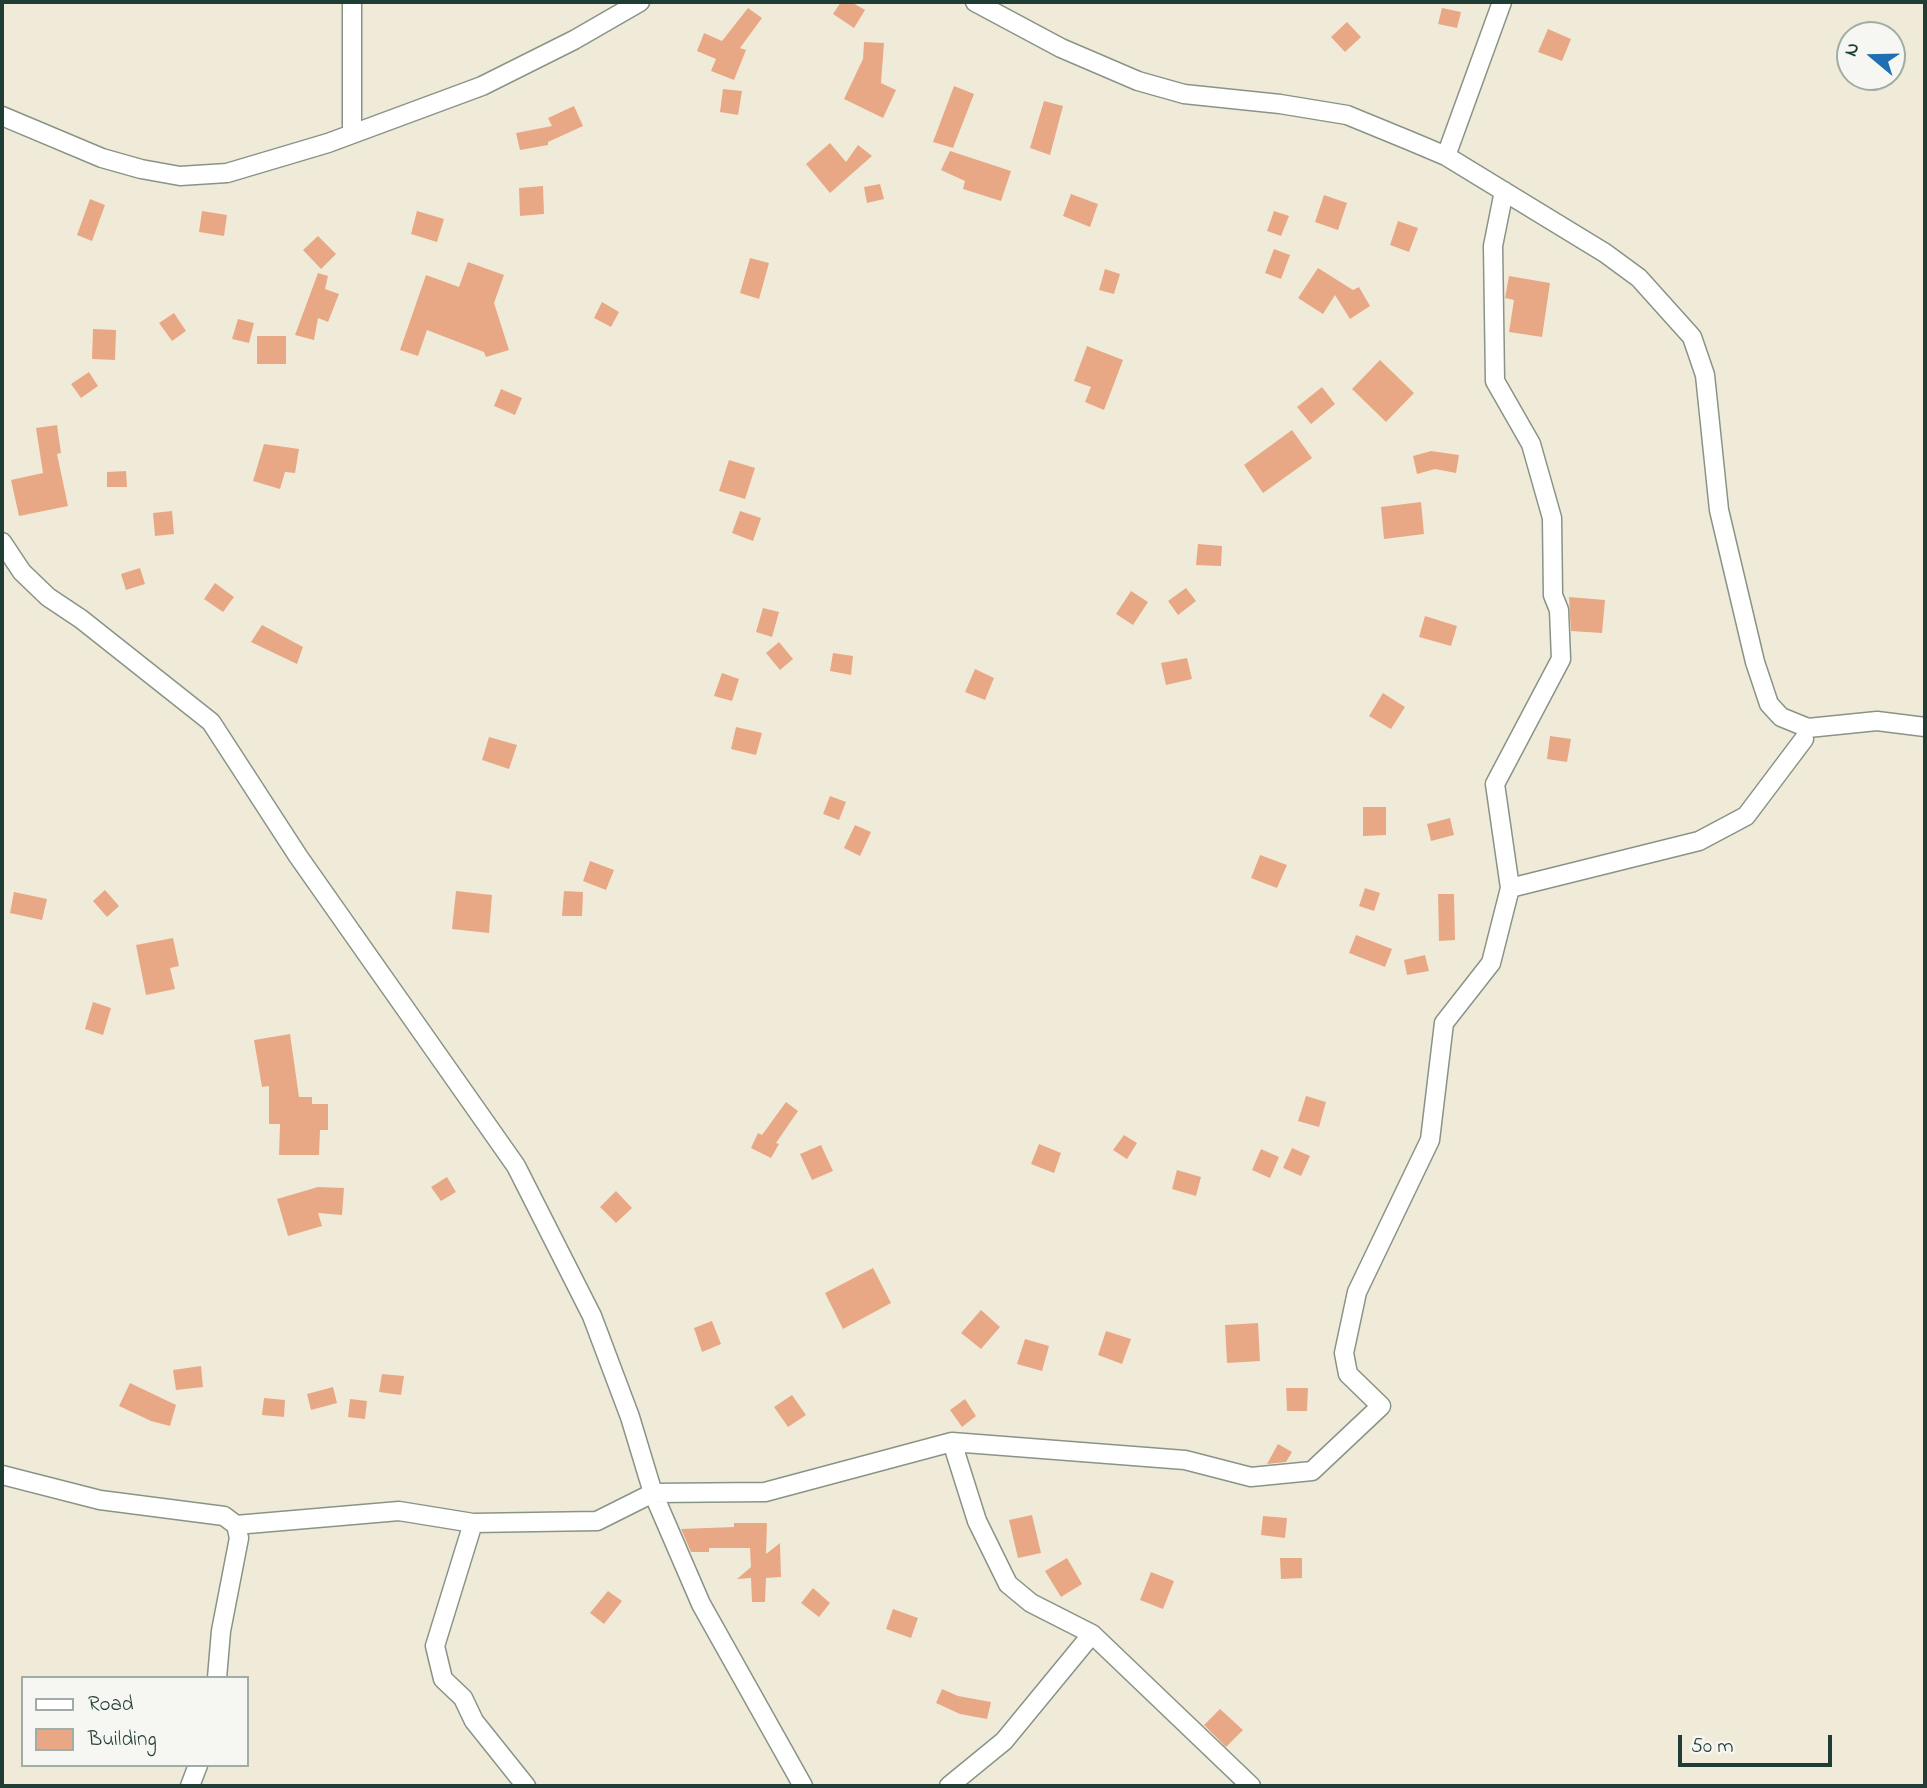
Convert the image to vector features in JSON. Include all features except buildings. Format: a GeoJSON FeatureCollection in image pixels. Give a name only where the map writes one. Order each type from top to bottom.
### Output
{"type":"FeatureCollection","features":[{"type":"Feature","properties":{"kind":"street"},"geometry":{"type":"LineString","coordinates":[[352,2],[352,134]]}},
{"type":"Feature","properties":{"kind":"street"},"geometry":{"type":"LineString","coordinates":[[2,116],[102,158],[141,169],[180,176],[228,173],[352,134],[482,86],[574,40],[640,2]]}},
{"type":"Feature","properties":{"kind":"street"},"geometry":{"type":"LineString","coordinates":[[975,2],[1061,47],[1138,81],[1184,94],[1280,104],[1346,116],[1446,156],[1605,253],[1639,278],[1692,337],[1704,375],[1720,510],[1755,662],[1769,704],[1781,717],[1808,728],[1877,720],[1925,727]]}},
{"type":"Feature","properties":{"kind":"street"},"geometry":{"type":"LineString","coordinates":[[1446,156],[1502,2]]}},
{"type":"Feature","properties":{"kind":"street"},"geometry":{"type":"LineString","coordinates":[[236,1525],[399,1511],[473,1523],[597,1521],[653,1493],[765,1492],[952,1442],[1185,1460],[1251,1477],[1312,1471],[1381,1406],[1348,1374],[1344,1353],[1357,1292],[1430,1140],[1444,1023],[1491,963],[1510,888],[1495,784],[1561,659],[1559,610],[1553,595],[1552,518],[1531,444],[1495,380],[1493,246],[1504,191]]}},
{"type":"Feature","properties":{"kind":"street"},"geometry":{"type":"LineString","coordinates":[[2,542],[22,572],[48,597],[81,619],[211,722],[298,856],[509,1155],[559,1245],[592,1316],[631,1417],[653,1493],[701,1604],[803,1786]]}},
{"type":"Feature","properties":{"kind":"street"},"geometry":{"type":"LineString","coordinates":[[1510,888],[1699,841],[1746,816],[1804,739]]}},
{"type":"Feature","properties":{"kind":"street"},"geometry":{"type":"LineString","coordinates":[[952,1442],[977,1521],[1008,1584],[1031,1603],[1093,1634],[1251,1786]]}},
{"type":"Feature","properties":{"kind":"street"},"geometry":{"type":"LineString","coordinates":[[2,1475],[100,1500],[224,1516],[236,1525],[239,1538],[221,1631],[217,1676]]}},
{"type":"Feature","properties":{"kind":"street"},"geometry":{"type":"LineString","coordinates":[[473,1523],[435,1646],[443,1679],[463,1698],[474,1721],[526,1786]]}},
{"type":"Feature","properties":{"kind":"street"},"geometry":{"type":"LineString","coordinates":[[949,1786],[1004,1741],[1093,1634]]}},
{"type":"Feature","properties":{"kind":"street"},"geometry":{"type":"LineString","coordinates":[[190,1786],[197,1767]]}}]}
